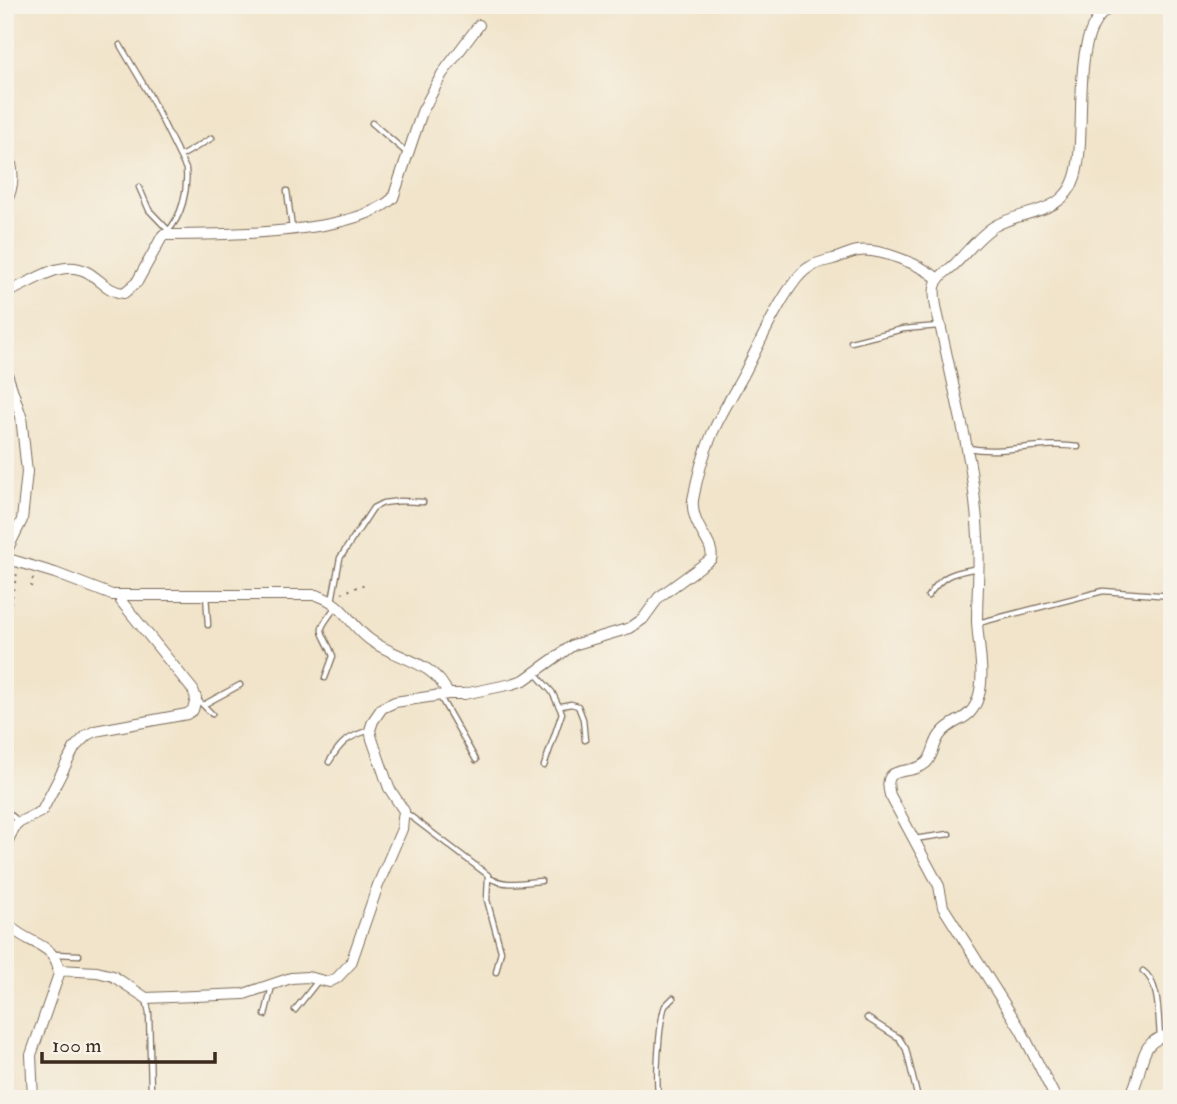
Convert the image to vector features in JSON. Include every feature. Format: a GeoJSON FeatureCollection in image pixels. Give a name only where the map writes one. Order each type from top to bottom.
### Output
{"type":"FeatureCollection","features":[{"type":"Feature","properties":{"kind":"street"},"geometry":{"type":"LineString","coordinates":[[1056,1099],[1021,1030],[943,907],[939,886],[890,795],[888,779],[927,762],[941,733],[968,717],[973,710],[980,685],[977,623],[979,538],[968,448],[940,326],[935,291],[938,279],[973,243],[995,226],[1057,204],[1067,193],[1076,174],[1085,55],[1090,32],[1104,12],[1117,5]]}},
{"type":"Feature","properties":{"kind":"street"},"geometry":{"type":"LineString","coordinates":[[5,293],[66,268],[86,271],[112,291],[124,293],[137,282],[166,233],[230,236],[292,229],[365,216],[384,207],[393,198],[422,113],[442,74],[479,25]]}},
{"type":"Feature","properties":{"kind":"street"},"geometry":{"type":"LineString","coordinates":[[5,146],[13,171],[11,192],[5,204]]}},
{"type":"Feature","properties":{"kind":"street"},"geometry":{"type":"LineString","coordinates":[[58,970],[97,972],[113,976],[146,998],[244,994],[298,977],[329,982],[337,978],[351,963],[378,885],[402,829],[404,811],[390,788],[370,730],[377,713],[395,702],[443,694],[464,694],[524,680],[573,645],[630,628],[643,619],[659,597],[710,559],[713,553],[697,526],[693,505],[698,474],[713,433],[764,330],[806,269],[859,251],[904,261],[929,271],[938,279]]}},
{"type":"Feature","properties":{"kind":"street"},"geometry":{"type":"LineString","coordinates":[[5,368],[21,416],[27,472],[22,520],[5,556],[112,595],[206,593],[316,595],[334,599],[368,639],[422,666],[441,682],[443,694]]}},
{"type":"Feature","properties":{"kind":"street"},"geometry":{"type":"LineString","coordinates":[[5,846],[19,821],[42,811],[75,747],[87,735],[95,731],[187,714],[200,701],[121,601],[120,595]]}},
{"type":"Feature","properties":{"kind":"street"},"geometry":{"type":"LineString","coordinates":[[5,902],[12,928],[53,954],[58,970],[31,1055],[33,1099]]}},
{"type":"Feature","properties":{"kind":"street"},"geometry":{"type":"LineString","coordinates":[[1100,1099],[1133,1097],[1140,1062],[1148,1044],[1160,1036],[1172,1035]]}},
{"type":"Feature","properties":{"kind":"lane"},"geometry":{"type":"LineString","coordinates":[[120,45],[181,156],[187,180],[175,223],[166,233],[149,210],[139,187]]}},
{"type":"Feature","properties":{"kind":"lane"},"geometry":{"type":"LineString","coordinates":[[372,123],[408,153]]}},
{"type":"Feature","properties":{"kind":"lane"},"geometry":{"type":"LineString","coordinates":[[181,156],[212,138]]}},
{"type":"Feature","properties":{"kind":"lane"},"geometry":{"type":"LineString","coordinates":[[287,191],[292,229]]}},
{"type":"Feature","properties":{"kind":"lane"},"geometry":{"type":"LineString","coordinates":[[851,342],[903,329],[940,326]]}},
{"type":"Feature","properties":{"kind":"lane"},"geometry":{"type":"LineString","coordinates":[[968,448],[989,450],[1061,444],[1078,447]]}},
{"type":"Feature","properties":{"kind":"lane"},"geometry":{"type":"LineString","coordinates":[[325,678],[333,656],[321,633],[334,599],[341,558],[373,508],[383,503],[423,502]]}},
{"type":"Feature","properties":{"kind":"lane"},"geometry":{"type":"LineString","coordinates":[[928,596],[938,582],[950,573],[979,568]]}},
{"type":"Feature","properties":{"kind":"lane"},"geometry":{"type":"LineString","coordinates":[[977,623],[1103,592],[1172,596]]}},
{"type":"Feature","properties":{"kind":"lane"},"geometry":{"type":"LineString","coordinates":[[206,593],[208,625]]}},
{"type":"Feature","properties":{"kind":"lane"},"geometry":{"type":"LineString","coordinates":[[534,673],[546,683],[561,706],[561,719],[544,765]]}},
{"type":"Feature","properties":{"kind":"lane"},"geometry":{"type":"LineString","coordinates":[[212,714],[200,701],[240,685]]}},
{"type":"Feature","properties":{"kind":"lane"},"geometry":{"type":"LineString","coordinates":[[443,694],[476,760]]}},
{"type":"Feature","properties":{"kind":"lane"},"geometry":{"type":"LineString","coordinates":[[561,706],[578,706],[583,719],[585,740]]}},
{"type":"Feature","properties":{"kind":"lane"},"geometry":{"type":"LineString","coordinates":[[328,762],[350,736],[370,730]]}},
{"type":"Feature","properties":{"kind":"lane"},"geometry":{"type":"LineString","coordinates":[[5,810],[19,821]]}},
{"type":"Feature","properties":{"kind":"lane"},"geometry":{"type":"LineString","coordinates":[[404,811],[486,872],[489,878],[487,900],[500,951],[496,972]]}},
{"type":"Feature","properties":{"kind":"lane"},"geometry":{"type":"LineString","coordinates":[[914,839],[948,834]]}},
{"type":"Feature","properties":{"kind":"lane"},"geometry":{"type":"LineString","coordinates":[[489,878],[509,885],[541,881]]}},
{"type":"Feature","properties":{"kind":"lane"},"geometry":{"type":"LineString","coordinates":[[53,954],[79,955]]}},
{"type":"Feature","properties":{"kind":"lane"},"geometry":{"type":"LineString","coordinates":[[1143,971],[1151,976],[1154,986],[1160,1036]]}},
{"type":"Feature","properties":{"kind":"lane"},"geometry":{"type":"LineString","coordinates":[[295,1010],[318,981]]}},
{"type":"Feature","properties":{"kind":"lane"},"geometry":{"type":"LineString","coordinates":[[265,1016],[272,985]]}},
{"type":"Feature","properties":{"kind":"lane"},"geometry":{"type":"LineString","coordinates":[[146,998],[149,1013],[150,1092],[155,1099]]}},
{"type":"Feature","properties":{"kind":"lane"},"geometry":{"type":"LineString","coordinates":[[659,1099],[656,1074],[663,1017],[665,1006],[673,998]]}},
{"type":"Feature","properties":{"kind":"lane"},"geometry":{"type":"LineString","coordinates":[[867,1018],[892,1032],[906,1049],[918,1099]]}},
{"type":"Feature","properties":{"kind":"path"},"geometry":{"type":"LineString","coordinates":[[5,631],[19,562]]}},
{"type":"Feature","properties":{"kind":"path"},"geometry":{"type":"LineString","coordinates":[[334,599],[365,584]]}}]}
